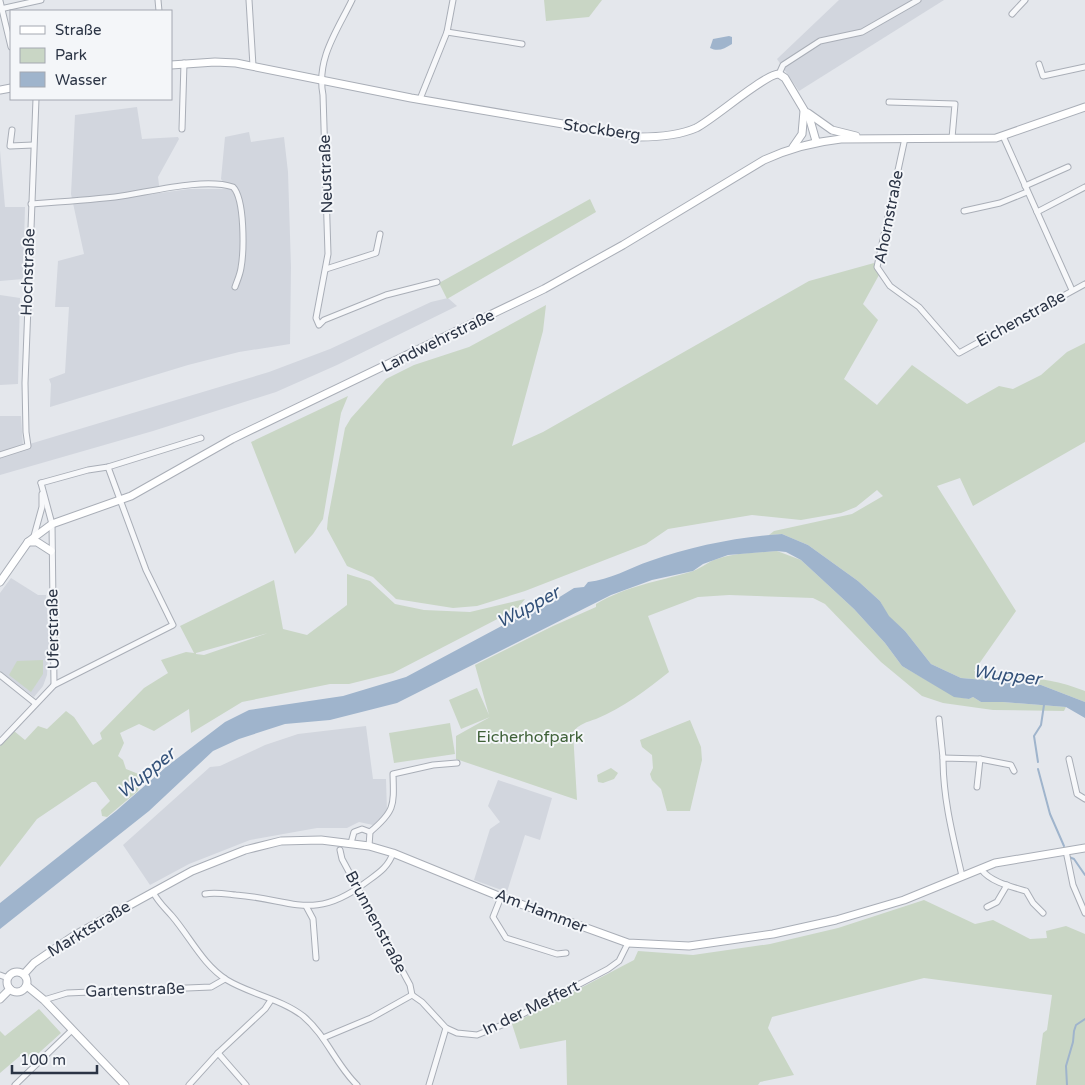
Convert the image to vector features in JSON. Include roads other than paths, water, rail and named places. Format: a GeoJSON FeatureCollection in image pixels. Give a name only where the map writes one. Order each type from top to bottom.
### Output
{"type":"FeatureCollection","features":[{"type":"Feature","properties":{"kind":"main road","name":"Stockberg"},"geometry":{"type":"LineString","coordinates":[[172,65],[215,62],[253,66],[420,99],[627,136],[652,137],[674,135],[695,128],[736,101],[768,76],[782,76]]}},
{"type":"Feature","properties":{"kind":"main road"},"geometry":{"type":"LineString","coordinates":[[782,76],[810,120],[816,142]]}},
{"type":"Feature","properties":{"kind":"main road"},"geometry":{"type":"LineString","coordinates":[[804,109],[832,130],[869,138],[952,138],[1003,136],[1085,107]]}},
{"type":"Feature","properties":{"kind":"main road"},"geometry":{"type":"LineString","coordinates":[[793,147],[802,134],[804,109]]}},
{"type":"Feature","properties":{"kind":"main road","name":"Landwehrstraße"},"geometry":{"type":"LineString","coordinates":[[0,582],[28,542],[52,524],[120,500],[232,439],[544,289],[623,245],[764,160],[793,147],[816,142],[869,138]]}},
{"type":"Feature","properties":{"kind":"main road"},"geometry":{"type":"LineString","coordinates":[[28,542],[37,542],[51,551]]}},
{"type":"Feature","properties":{"kind":"main road","name":"Am Hammer"},"geometry":{"type":"LineString","coordinates":[[155,891],[203,866],[234,853],[264,845],[310,839],[351,843],[393,853],[500,897],[628,943],[689,946],[784,932],[869,911],[1009,859],[1085,848]]}},
{"type":"Feature","properties":{"kind":"main road","name":"Marktstraße"},"geometry":{"type":"LineString","coordinates":[[24,974],[34,963],[75,935],[155,891]]}},
{"type":"Feature","properties":{"kind":"main road"},"geometry":{"type":"LineString","coordinates":[[10,989],[8,978],[15,972],[24,974],[27,986]]}},
{"type":"Feature","properties":{"kind":"main road"},"geometry":{"type":"LineString","coordinates":[[10,989],[18,992],[27,986]]}},
{"type":"Feature","properties":{"kind":"main road"},"geometry":{"type":"LineString","coordinates":[[27,986],[44,1000],[125,1085]]}},
{"type":"Feature","properties":{"kind":"main road"},"geometry":{"type":"LineString","coordinates":[[0,999],[10,989]]}},
{"type":"Feature","properties":{"kind":"street"},"geometry":{"type":"LineString","coordinates":[[1,9],[41,0]]}},
{"type":"Feature","properties":{"kind":"street"},"geometry":{"type":"LineString","coordinates":[[249,0],[253,66]]}},
{"type":"Feature","properties":{"kind":"street","name":"Neustraße"},"geometry":{"type":"LineString","coordinates":[[352,0],[324,56],[320,79],[323,94],[328,254],[316,318],[319,325],[324,320],[386,295],[437,282]]}},
{"type":"Feature","properties":{"kind":"street"},"geometry":{"type":"LineString","coordinates":[[420,99],[447,32],[453,0]]}},
{"type":"Feature","properties":{"kind":"street"},"geometry":{"type":"LineString","coordinates":[[782,76],[783,65],[820,41],[862,32],[918,0]]}},
{"type":"Feature","properties":{"kind":"street"},"geometry":{"type":"LineString","coordinates":[[1012,14],[1025,0]]}},
{"type":"Feature","properties":{"kind":"street"},"geometry":{"type":"LineString","coordinates":[[0,1],[10,43]]}},
{"type":"Feature","properties":{"kind":"street"},"geometry":{"type":"LineString","coordinates":[[447,32],[522,44]]}},
{"type":"Feature","properties":{"kind":"street"},"geometry":{"type":"LineString","coordinates":[[182,129],[184,63]]}},
{"type":"Feature","properties":{"kind":"street"},"geometry":{"type":"LineString","coordinates":[[1040,64],[1043,76],[1085,67]]}},
{"type":"Feature","properties":{"kind":"street","name":"Hochstraße"},"geometry":{"type":"LineString","coordinates":[[0,455],[28,446],[25,383],[36,100]]}},
{"type":"Feature","properties":{"kind":"street"},"geometry":{"type":"LineString","coordinates":[[889,102],[955,104],[952,138]]}},
{"type":"Feature","properties":{"kind":"street"},"geometry":{"type":"LineString","coordinates":[[12,130],[10,146],[33,145]]}},
{"type":"Feature","properties":{"kind":"street"},"geometry":{"type":"LineString","coordinates":[[1003,136],[1072,290]]}},
{"type":"Feature","properties":{"kind":"street","name":"Ahornstraße"},"geometry":{"type":"LineString","coordinates":[[905,138],[877,267],[881,276],[890,286],[919,307],[959,352]]}},
{"type":"Feature","properties":{"kind":"street"},"geometry":{"type":"LineString","coordinates":[[1025,186],[1068,167]]}},
{"type":"Feature","properties":{"kind":"street"},"geometry":{"type":"LineString","coordinates":[[31,204],[116,197],[194,186],[223,184],[233,186],[240,197],[242,219],[241,268],[235,288]]}},
{"type":"Feature","properties":{"kind":"street"},"geometry":{"type":"LineString","coordinates":[[1037,212],[1085,187]]}},
{"type":"Feature","properties":{"kind":"street"},"geometry":{"type":"LineString","coordinates":[[964,211],[1000,203],[1027,192]]}},
{"type":"Feature","properties":{"kind":"street"},"geometry":{"type":"LineString","coordinates":[[326,269],[376,253],[380,234]]}},
{"type":"Feature","properties":{"kind":"street","name":"Eichenstraße"},"geometry":{"type":"LineString","coordinates":[[959,352],[1084,283]]}},
{"type":"Feature","properties":{"kind":"street"},"geometry":{"type":"LineString","coordinates":[[34,536],[42,507],[41,483],[88,470],[108,467],[202,438]]}},
{"type":"Feature","properties":{"kind":"street"},"geometry":{"type":"LineString","coordinates":[[54,685],[173,626],[146,570],[108,467]]}},
{"type":"Feature","properties":{"kind":"street","name":"Uferstraße"},"geometry":{"type":"LineString","coordinates":[[0,742],[34,703],[54,685],[52,524],[41,483]]}},
{"type":"Feature","properties":{"kind":"street"},"geometry":{"type":"LineString","coordinates":[[0,675],[34,703]]}},
{"type":"Feature","properties":{"kind":"street"},"geometry":{"type":"LineString","coordinates":[[940,719],[947,813],[962,876]]}},
{"type":"Feature","properties":{"kind":"street"},"geometry":{"type":"LineString","coordinates":[[943,758],[980,759],[1011,765],[1014,771]]}},
{"type":"Feature","properties":{"kind":"street"},"geometry":{"type":"LineString","coordinates":[[977,787],[980,759]]}},
{"type":"Feature","properties":{"kind":"street"},"geometry":{"type":"LineString","coordinates":[[1068,759],[1077,794],[1085,799]]}},
{"type":"Feature","properties":{"kind":"street"},"geometry":{"type":"LineString","coordinates":[[369,846],[370,832],[388,816],[394,801],[393,774],[434,765],[457,763]]}},
{"type":"Feature","properties":{"kind":"street"},"geometry":{"type":"LineString","coordinates":[[351,843],[354,832],[362,829],[370,832]]}},
{"type":"Feature","properties":{"kind":"street","name":"Brunnenstraße"},"geometry":{"type":"LineString","coordinates":[[340,850],[342,859],[410,985],[412,995]]}},
{"type":"Feature","properties":{"kind":"street"},"geometry":{"type":"LineString","coordinates":[[1066,851],[1073,885],[1085,912]]}},
{"type":"Feature","properties":{"kind":"street"},"geometry":{"type":"LineString","coordinates":[[205,894],[261,896],[306,906],[320,906],[358,889],[386,867],[393,853]]}},
{"type":"Feature","properties":{"kind":"street"},"geometry":{"type":"LineString","coordinates":[[981,869],[984,873],[1007,885],[1026,891],[1033,903],[1043,913]]}},
{"type":"Feature","properties":{"kind":"street"},"geometry":{"type":"LineString","coordinates":[[987,907],[997,902],[1007,885]]}},
{"type":"Feature","properties":{"kind":"street"},"geometry":{"type":"LineString","coordinates":[[155,891],[203,958],[225,979],[300,1014],[323,1038],[345,1073],[357,1085]]}},
{"type":"Feature","properties":{"kind":"street"},"geometry":{"type":"LineString","coordinates":[[500,897],[494,917],[506,938],[532,944],[557,954],[566,953]]}},
{"type":"Feature","properties":{"kind":"street"},"geometry":{"type":"LineString","coordinates":[[306,906],[313,919],[316,958]]}},
{"type":"Feature","properties":{"kind":"street","name":"In der Meffert"},"geometry":{"type":"LineString","coordinates":[[446,1028],[457,1033],[477,1035],[502,1024],[608,969],[619,961],[628,943]]}},
{"type":"Feature","properties":{"kind":"street"},"geometry":{"type":"LineString","coordinates":[[0,975],[8,978]]}},
{"type":"Feature","properties":{"kind":"street","name":"Gartenstraße"},"geometry":{"type":"LineString","coordinates":[[44,1000],[67,993],[211,987],[225,979]]}},
{"type":"Feature","properties":{"kind":"street"},"geometry":{"type":"LineString","coordinates":[[323,1038],[371,1018],[412,995],[422,1002],[446,1028],[429,1085]]}},
{"type":"Feature","properties":{"kind":"street"},"geometry":{"type":"LineString","coordinates":[[189,1085],[218,1053],[265,1009],[271,1000]]}},
{"type":"Feature","properties":{"kind":"street"},"geometry":{"type":"LineString","coordinates":[[18,1084],[72,1030]]}},
{"type":"Feature","properties":{"kind":"street"},"geometry":{"type":"LineString","coordinates":[[218,1053],[246,1085]]}},
{"type":"Feature","properties":{"kind":"water"},"geometry":{"type":"Polygon","coordinates":[[[732,37],[732,44],[716,50],[710,48],[713,39],[732,37]]]}},
{"type":"Feature","properties":{"kind":"water"},"geometry":{"type":"Polygon","coordinates":[[[782,534],[808,545],[858,581],[880,601],[889,616],[905,631],[931,664],[961,678],[1041,685],[1085,702],[1085,718],[1066,707],[981,702],[973,697],[969,699],[954,697],[902,666],[885,643],[854,609],[801,560],[786,552],[777,551],[728,555],[703,564],[693,571],[652,580],[611,595],[397,703],[330,720],[285,724],[239,739],[213,751],[149,811],[0,929],[0,903],[116,811],[166,767],[225,722],[249,710],[343,696],[406,677],[524,614],[542,608],[574,588],[584,587],[588,582],[612,576],[650,561],[715,543],[748,537],[782,534]]]}},
{"type":"Feature","properties":{"kind":"waterway"},"geometry":{"type":"LineString","coordinates":[[1038,762],[1034,736],[1041,725],[1044,705]]}},
{"type":"Feature","properties":{"kind":"waterway"},"geometry":{"type":"LineString","coordinates":[[1038,769],[1050,814],[1064,846]]}},
{"type":"Feature","properties":{"kind":"waterway"},"geometry":{"type":"LineString","coordinates":[[1069,857],[1074,859],[1085,875]]}},
{"type":"Feature","properties":{"kind":"waterway"},"geometry":{"type":"LineString","coordinates":[[1067,1085],[1066,1066],[1074,1031],[1076,1025],[1085,1019]]}},
{"type":"Feature","properties":{"kind":"water label","name":"Wupper"},"geometry":{"type":"Point","coordinates":[528,607]}},
{"type":"Feature","properties":{"kind":"water label","name":"Wupper"},"geometry":{"type":"Point","coordinates":[1007,675]}},
{"type":"Feature","properties":{"kind":"water label","name":"Wupper"},"geometry":{"type":"Point","coordinates":[146,773]}},
{"type":"Feature","properties":{"kind":"park label","name":"Eicherhofpark"},"geometry":{"type":"Point","coordinates":[530,737]}}]}
